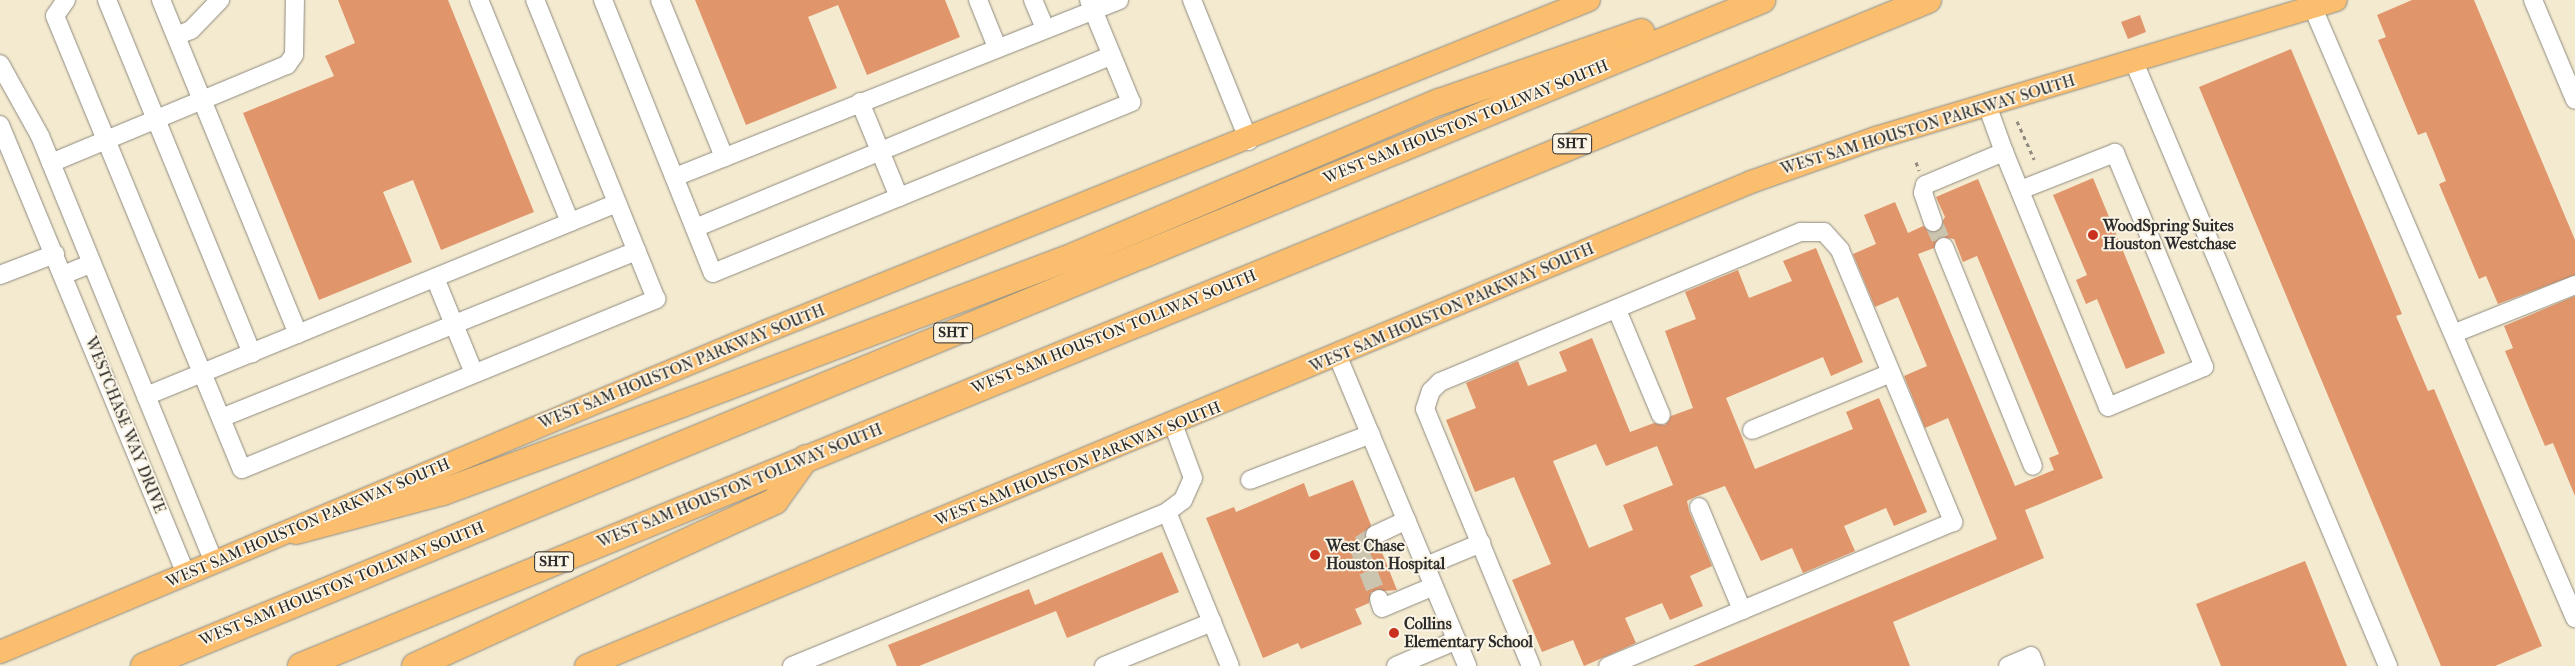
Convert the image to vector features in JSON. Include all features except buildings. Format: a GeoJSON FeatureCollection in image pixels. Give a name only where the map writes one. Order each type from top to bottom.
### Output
{"type":"FeatureCollection","features":[{"type":"Feature","properties":{"kind":"highway"},"geometry":{"type":"LineString","coordinates":[[296,531],[443,492],[682,404],[1076,255],[1439,102],[1734,0]]}},
{"type":"Feature","properties":{"kind":"highway","name":"WEST SAM HOUSTON TOLLWAY SOUTH"},"geometry":{"type":"LineString","coordinates":[[144,666],[1762,0]]}},
{"type":"Feature","properties":{"kind":"highway","name":"WEST SAM HOUSTON TOLLWAY SOUTH"},"geometry":{"type":"LineString","coordinates":[[302,666],[1928,0]]}},
{"type":"Feature","properties":{"kind":"highway"},"geometry":{"type":"LineString","coordinates":[[415,666],[775,501],[806,458]]}},
{"type":"Feature","properties":{"kind":"main road","name":"WEST SAM HOUSTON PARKWAY SOUTH"},"geometry":{"type":"LineString","coordinates":[[0,652],[296,531],[405,480],[767,331],[1249,141],[1589,0]]}},
{"type":"Feature","properties":{"kind":"main road","name":"WEST SAM HOUSTON PARKWAY SOUTH"},"geometry":{"type":"LineString","coordinates":[[586,666],[1338,356],[1751,182],[1987,105],[2336,0]]}},
{"type":"Feature","properties":{"kind":"street"},"geometry":{"type":"LineString","coordinates":[[66,0],[57,7],[55,16],[242,469],[656,299],[535,0]]}},
{"type":"Feature","properties":{"kind":"street"},"geometry":{"type":"LineString","coordinates":[[107,0],[252,353]]}},
{"type":"Feature","properties":{"kind":"street"},"geometry":{"type":"LineString","coordinates":[[162,0],[298,334]]}},
{"type":"Feature","properties":{"kind":"street"},"geometry":{"type":"LineString","coordinates":[[176,36],[191,30],[220,0]]}},
{"type":"Feature","properties":{"kind":"street"},"geometry":{"type":"LineString","coordinates":[[51,163],[287,65],[294,55],[295,0]]}},
{"type":"Feature","properties":{"kind":"street"},"geometry":{"type":"LineString","coordinates":[[479,0],[570,222]]}},
{"type":"Feature","properties":{"kind":"street"},"geometry":{"type":"LineString","coordinates":[[603,0],[714,273],[1131,102],[1091,5]]}},
{"type":"Feature","properties":{"kind":"street"},"geometry":{"type":"LineString","coordinates":[[660,0],[724,157]]}},
{"type":"Feature","properties":{"kind":"street"},"geometry":{"type":"LineString","coordinates":[[978,0],[997,47]]}},
{"type":"Feature","properties":{"kind":"street"},"geometry":{"type":"LineString","coordinates":[[1034,0],[1045,28]]}},
{"type":"Feature","properties":{"kind":"street"},"geometry":{"type":"LineString","coordinates":[[675,177],[1045,28],[1091,5],[1119,0]]}},
{"type":"Feature","properties":{"kind":"street"},"geometry":{"type":"LineString","coordinates":[[1192,0],[1249,141]]}},
{"type":"Feature","properties":{"kind":"street"},"geometry":{"type":"LineString","coordinates":[[2533,0],[2575,100]]}},
{"type":"Feature","properties":{"kind":"street"},"geometry":{"type":"LineString","coordinates":[[2313,8],[2455,333],[2575,618]]}},
{"type":"Feature","properties":{"kind":"street"},"geometry":{"type":"LineString","coordinates":[[695,228],[1112,55]]}},
{"type":"Feature","properties":{"kind":"street"},"geometry":{"type":"LineString","coordinates":[[2134,62],[2388,666]]}},
{"type":"Feature","properties":{"kind":"street","name":"WESTCHASE WAY DRIVE"},"geometry":{"type":"LineString","coordinates":[[0,64],[51,163],[215,564]]}},
{"type":"Feature","properties":{"kind":"street"},"geometry":{"type":"LineString","coordinates":[[860,102],[899,197]]}},
{"type":"Feature","properties":{"kind":"street"},"geometry":{"type":"LineString","coordinates":[[1987,105],[2004,152],[2108,407],[2204,367],[2115,153],[2020,190]]}},
{"type":"Feature","properties":{"kind":"street","name":"WESTCHASE WAY DRIVE"},"geometry":{"type":"LineString","coordinates":[[0,125],[186,576]]}},
{"type":"Feature","properties":{"kind":"street"},"geometry":{"type":"LineString","coordinates":[[1933,222],[1923,193],[1925,185],[2004,152]]}},
{"type":"Feature","properties":{"kind":"street"},"geometry":{"type":"LineString","coordinates":[[146,396],[617,203]]}},
{"type":"Feature","properties":{"kind":"street"},"geometry":{"type":"LineString","coordinates":[[1531,666],[1425,409],[1431,391],[1440,382],[1801,232],[1824,232],[1840,250],[1953,522],[1608,666]]}},
{"type":"Feature","properties":{"kind":"street"},"geometry":{"type":"LineString","coordinates":[[1944,247],[2033,466]]}},
{"type":"Feature","properties":{"kind":"street"},"geometry":{"type":"LineString","coordinates":[[220,418],[636,251]]}},
{"type":"Feature","properties":{"kind":"street"},"geometry":{"type":"LineString","coordinates":[[0,275],[54,254]]}},
{"type":"Feature","properties":{"kind":"street"},"geometry":{"type":"LineString","coordinates":[[63,275],[92,263]]}},
{"type":"Feature","properties":{"kind":"street"},"geometry":{"type":"LineString","coordinates":[[435,278],[474,373]]}},
{"type":"Feature","properties":{"kind":"street"},"geometry":{"type":"LineString","coordinates":[[2455,333],[2575,285]]}},
{"type":"Feature","properties":{"kind":"street"},"geometry":{"type":"LineString","coordinates":[[1617,310],[1661,415]]}},
{"type":"Feature","properties":{"kind":"street"},"geometry":{"type":"LineString","coordinates":[[1338,356],[1467,666]]}},
{"type":"Feature","properties":{"kind":"street"},"geometry":{"type":"LineString","coordinates":[[1752,430],[1892,373]]}},
{"type":"Feature","properties":{"kind":"street"},"geometry":{"type":"LineString","coordinates":[[792,666],[1167,512],[1183,500],[1193,478],[1173,424]]}},
{"type":"Feature","properties":{"kind":"street"},"geometry":{"type":"LineString","coordinates":[[1250,480],[1371,434]]}},
{"type":"Feature","properties":{"kind":"street"},"geometry":{"type":"LineString","coordinates":[[1699,507],[1742,610]]}},
{"type":"Feature","properties":{"kind":"street"},"geometry":{"type":"LineString","coordinates":[[1167,512],[1230,666]]}},
{"type":"Feature","properties":{"kind":"street"},"geometry":{"type":"LineString","coordinates":[[1375,535],[1407,520]]}},
{"type":"Feature","properties":{"kind":"street"},"geometry":{"type":"LineString","coordinates":[[1426,566],[1481,543]]}},
{"type":"Feature","properties":{"kind":"street"},"geometry":{"type":"LineString","coordinates":[[1379,599],[1382,608],[1434,586]]}},
{"type":"Feature","properties":{"kind":"street"},"geometry":{"type":"LineString","coordinates":[[1104,666],[1212,622]]}},
{"type":"Feature","properties":{"kind":"street"},"geometry":{"type":"LineString","coordinates":[[1396,666],[1457,640]]}},
{"type":"Feature","properties":{"kind":"street"},"geometry":{"type":"LineString","coordinates":[[2008,666],[2031,656],[2035,666]]}},
{"type":"Feature","properties":{"kind":"path"},"geometry":{"type":"LineString","coordinates":[[2017,121],[2034,159]]}},
{"type":"Feature","properties":{"kind":"tunnel"},"geometry":{"type":"LineString","coordinates":[[1933,222],[1944,247]]}},
{"type":"Feature","properties":{"kind":"tunnel"},"geometry":{"type":"LineString","coordinates":[[1375,535],[1358,546],[1379,599]]}},
{"type":"Feature","properties":{"kind":"place","name":"WoodSpring Suites Houston Westchase"},"geometry":{"type":"Point","coordinates":[2093,235]}},
{"type":"Feature","properties":{"kind":"place","name":"West Chase Houston Hospital"},"geometry":{"type":"Point","coordinates":[1315,555]}},
{"type":"Feature","properties":{"kind":"place","name":"Collins Elementary School"},"geometry":{"type":"Point","coordinates":[1394,633]}}]}
